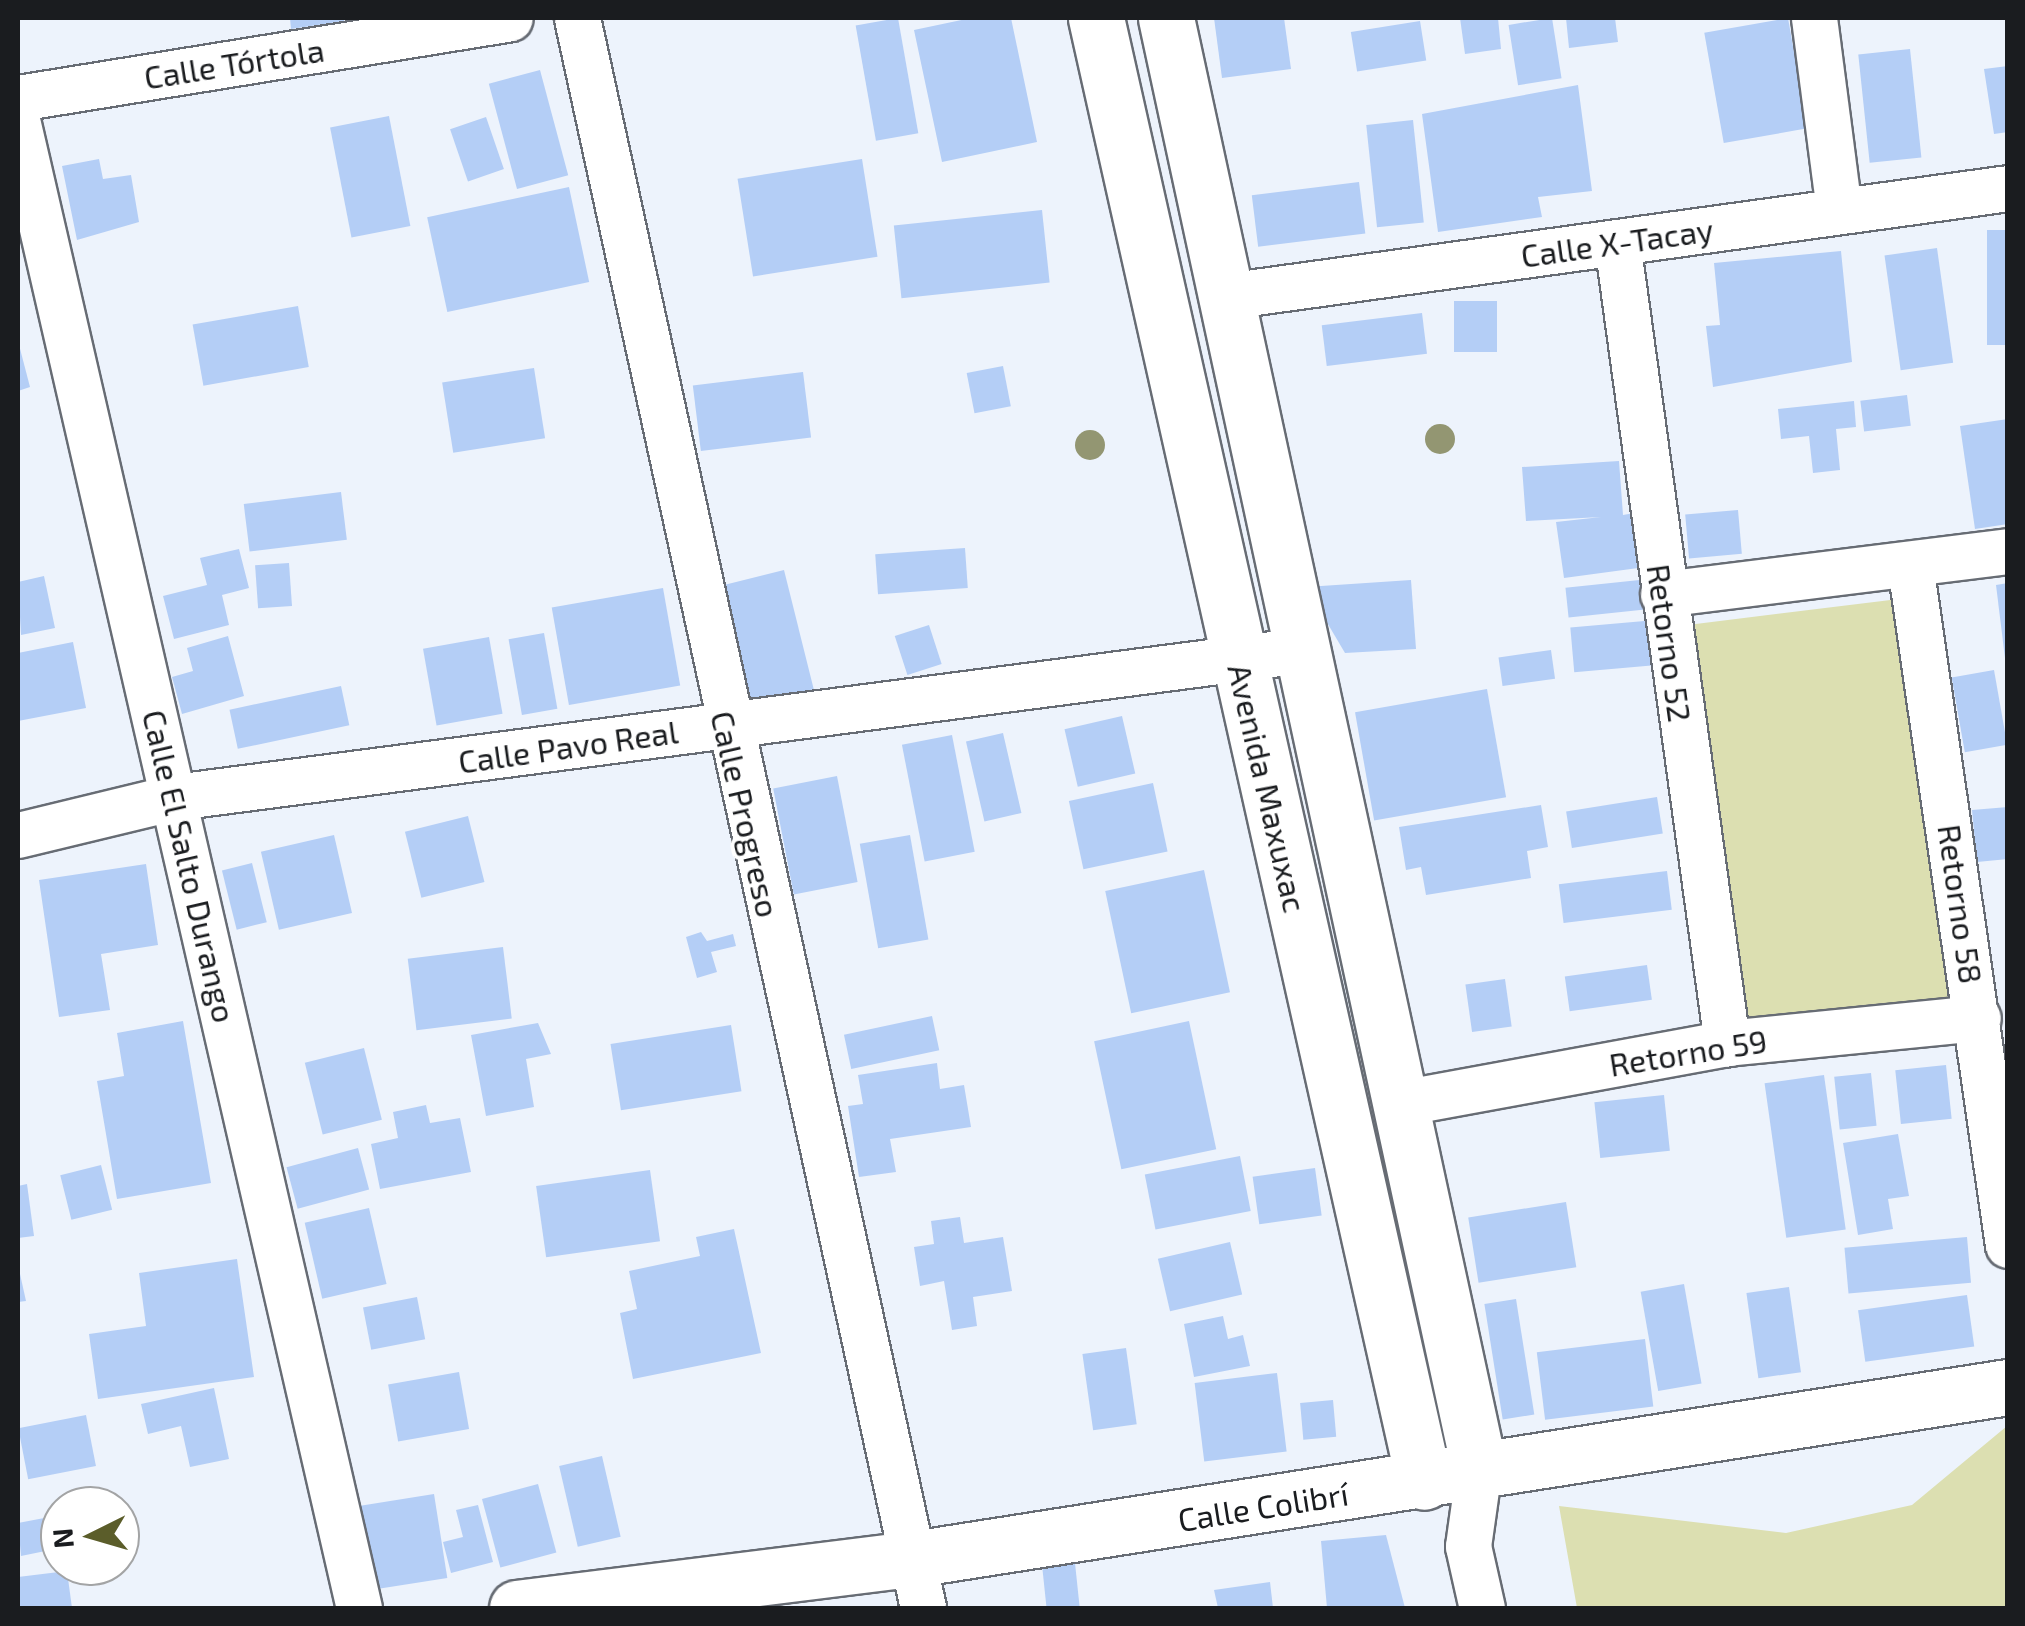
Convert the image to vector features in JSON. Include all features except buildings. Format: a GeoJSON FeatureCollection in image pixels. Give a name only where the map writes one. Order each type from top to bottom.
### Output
{"type":"FeatureCollection","features":[{"type":"Feature","properties":{"kind":"street","name":"Calle Tórtola"},"geometry":{"type":"LineString","coordinates":[[18,98],[510,18]]}},
{"type":"Feature","properties":{"kind":"street","name":"Calle Progreso"},"geometry":{"type":"LineString","coordinates":[[577,18],[726,725],[918,1584]]}},
{"type":"Feature","properties":{"kind":"street","name":"Avenida Maxuxac"},"geometry":{"type":"LineString","coordinates":[[1096,18],[1424,1482],[1468,1546]]}},
{"type":"Feature","properties":{"kind":"street","name":"Avenida Maxuxac"},"geometry":{"type":"LineString","coordinates":[[1166,18],[1478,1468],[1468,1546],[1482,1608]]}},
{"type":"Feature","properties":{"kind":"street"},"geometry":{"type":"LineString","coordinates":[[1814,18],[1839,210]]}},
{"type":"Feature","properties":{"kind":"street","name":"Calle El Salto Durango"},"geometry":{"type":"LineString","coordinates":[[18,124],[359,1608]]}},
{"type":"Feature","properties":{"kind":"street","name":"Calle X-Tacay"},"geometry":{"type":"LineString","coordinates":[[1226,296],[2008,188]]}},
{"type":"Feature","properties":{"kind":"street","name":"Retorno 52"},"geometry":{"type":"LineString","coordinates":[[1618,242],[1662,594],[1727,1043]]}},
{"type":"Feature","properties":{"kind":"street"},"geometry":{"type":"LineString","coordinates":[[1662,594],[2008,551]]}},
{"type":"Feature","properties":{"kind":"street","name":"Retorno 58"},"geometry":{"type":"LineString","coordinates":[[1910,565],[2008,1245]]}},
{"type":"Feature","properties":{"kind":"street","name":"Calle Pavo Real"},"geometry":{"type":"LineString","coordinates":[[18,835],[175,797],[1240,662],[1302,650]]}},
{"type":"Feature","properties":{"kind":"street","name":"Retorno 59"},"geometry":{"type":"LineString","coordinates":[[1400,1102],[1727,1043],[1978,1018]]}},
{"type":"Feature","properties":{"kind":"street","name":"Calle Colibrí"},"geometry":{"type":"LineString","coordinates":[[517,1608],[918,1584],[1478,1468],[2008,1388]]}},
{"type":"Feature","properties":{"kind":"green space"},"geometry":{"type":"Polygon","coordinates":[[[1915,597],[1965,1005],[1744,1032],[1694,624],[1915,597]]]}},
{"type":"Feature","properties":{"kind":"green space"},"geometry":{"type":"Polygon","coordinates":[[[2007,1426],[2007,1608],[1577,1608],[1559,1506],[1786,1533],[1912,1505],[2007,1426]]]}}]}
